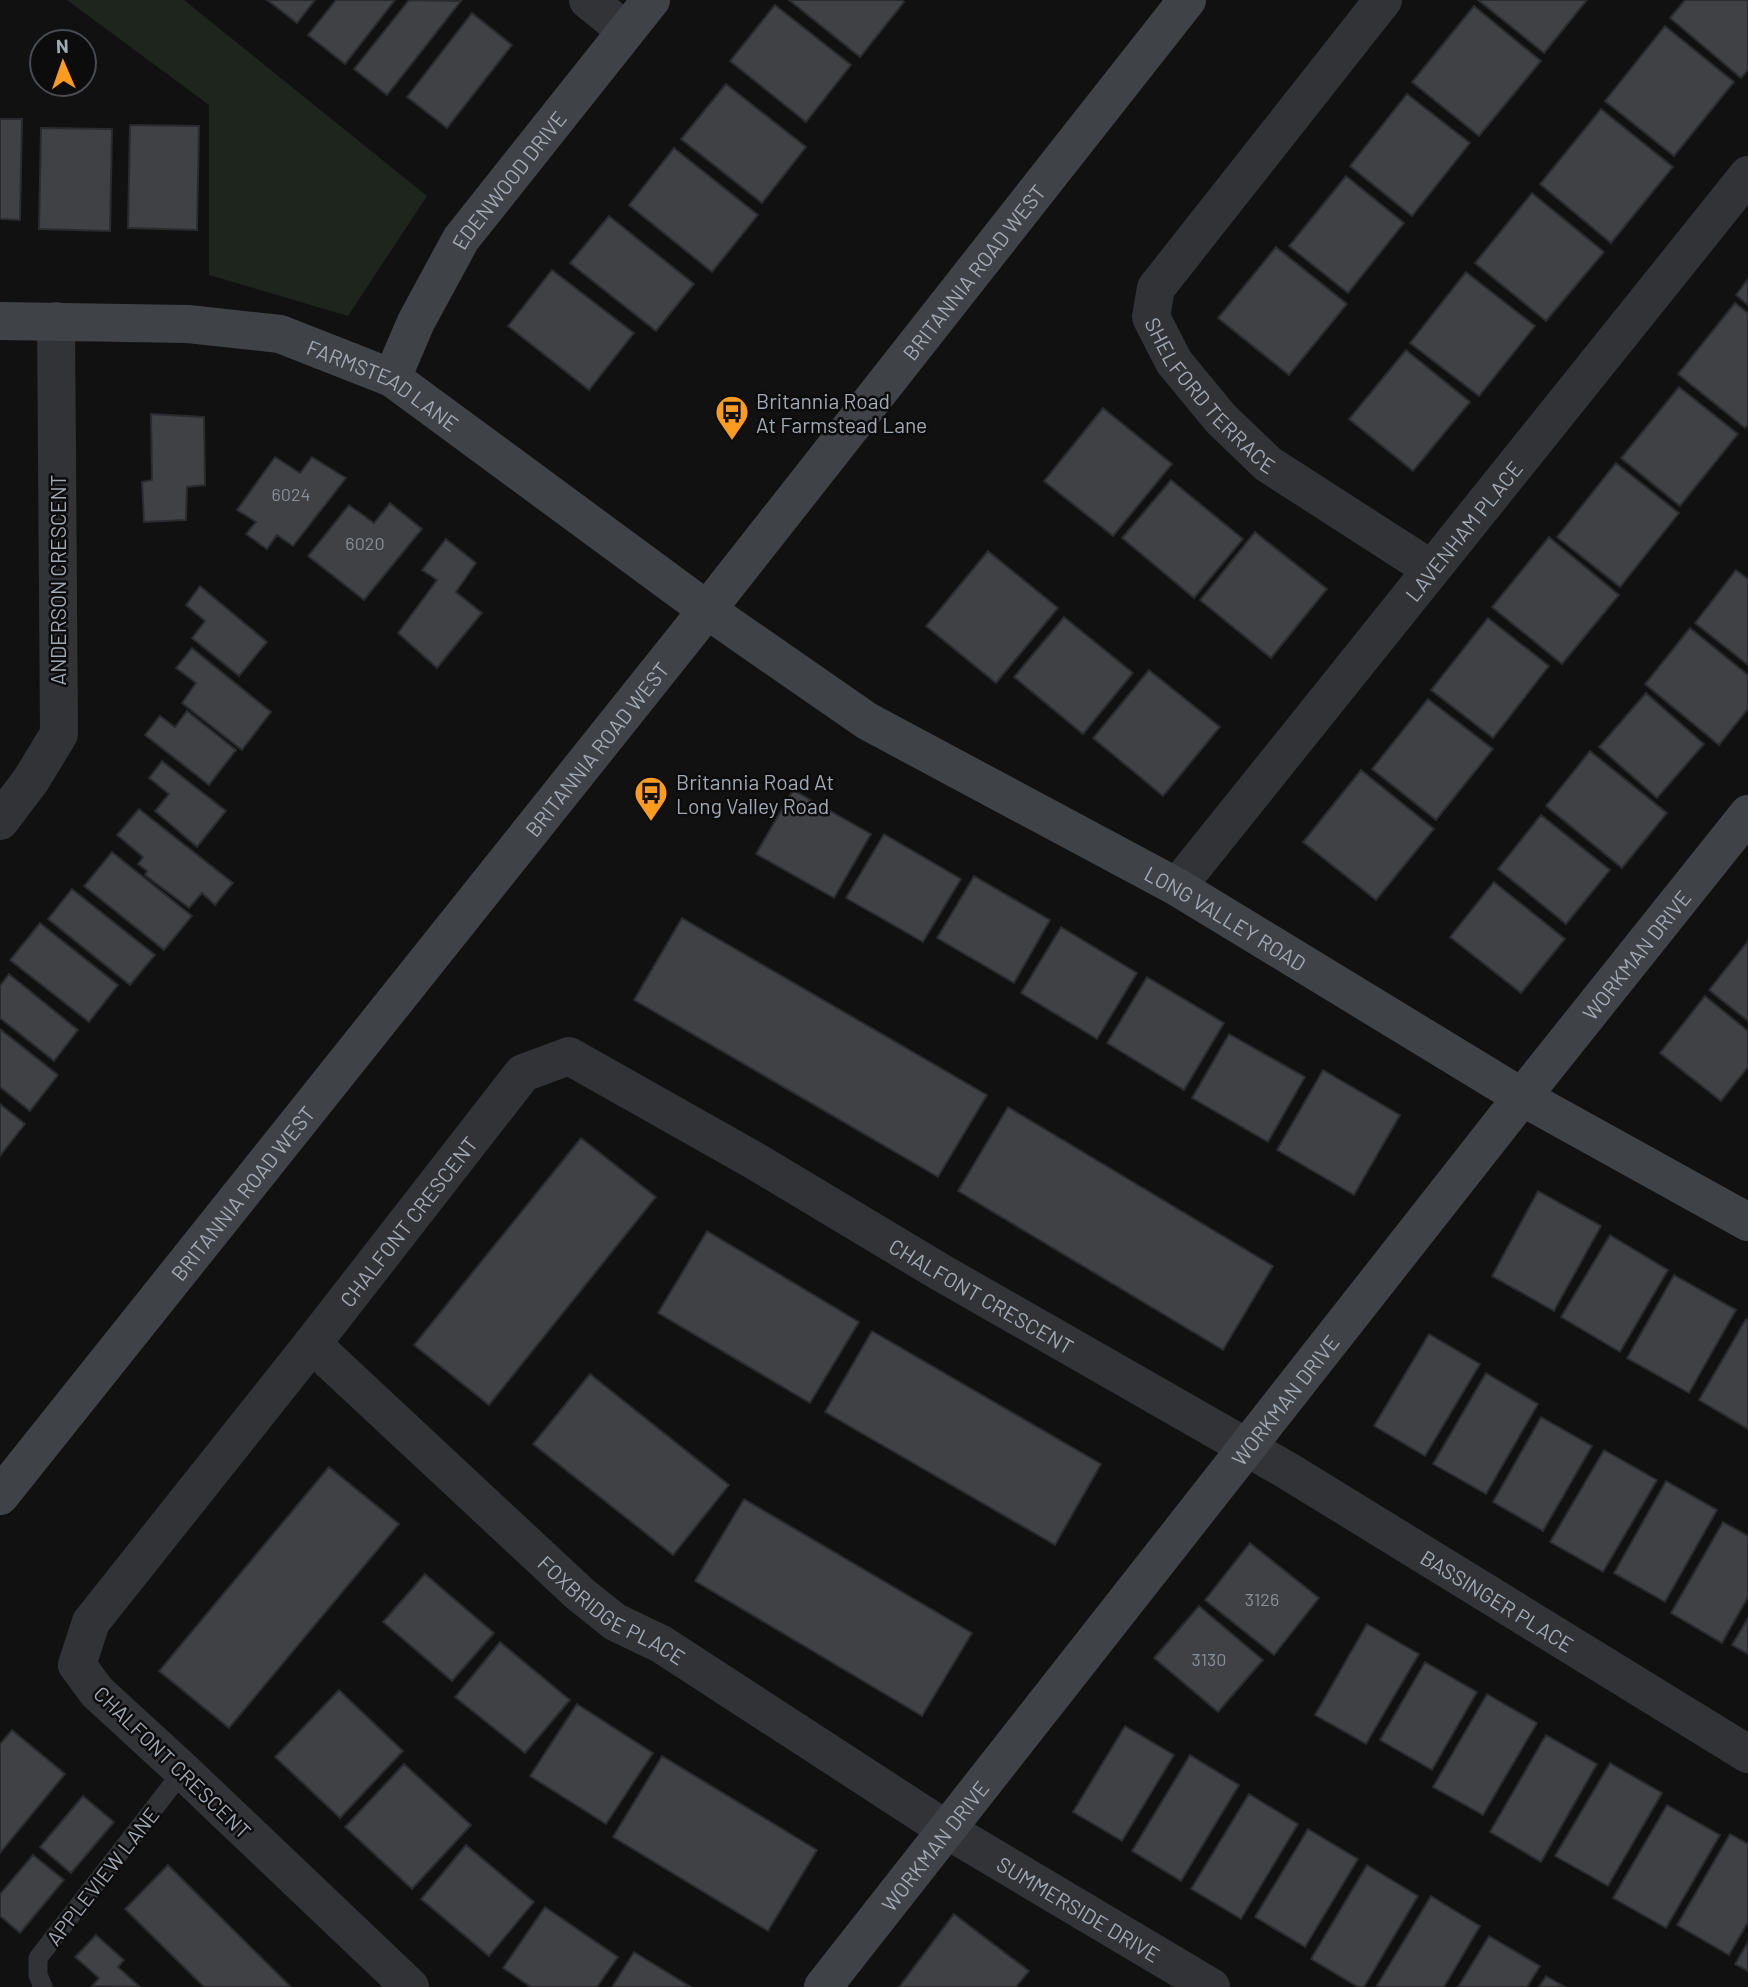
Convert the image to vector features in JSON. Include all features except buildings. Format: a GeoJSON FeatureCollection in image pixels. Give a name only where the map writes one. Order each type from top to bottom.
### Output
{"type":"FeatureCollection","features":[{"type":"Feature","properties":{"kind":"street"},"geometry":{"type":"LineString","coordinates":[[588,0],[626,31]]}},
{"type":"Feature","properties":{"kind":"street","name":"EDENWOOD DRIVE"},"geometry":{"type":"LineString","coordinates":[[392,378],[423,306],[461,239],[651,0]]}},
{"type":"Feature","properties":{"kind":"street","name":"BRITANNIA ROAD WEST"},"geometry":{"type":"LineString","coordinates":[[0,1496],[707,610],[1187,0]]}},
{"type":"Feature","properties":{"kind":"street","name":"SHELFORD TERRACE"},"geometry":{"type":"LineString","coordinates":[[1383,0],[1156,288],[1151,317],[1174,362],[1221,419],[1268,464],[1431,569]]}},
{"type":"Feature","properties":{"kind":"street","name":"LAVENHAM PLACE"},"geometry":{"type":"LineString","coordinates":[[1177,887],[1748,175]]}},
{"type":"Feature","properties":{"kind":"street","name":"FARMSTEAD LANE"},"geometry":{"type":"LineString","coordinates":[[0,321],[188,324],[280,334],[392,378],[707,610]]}},
{"type":"Feature","properties":{"kind":"street","name":"ANDERSON CRESCENT"},"geometry":{"type":"LineString","coordinates":[[0,821],[31,780],[59,734],[56,321]]}},
{"type":"Feature","properties":{"kind":"street","name":"LONG VALLEY ROAD"},"geometry":{"type":"LineString","coordinates":[[707,610],[867,721],[1177,887],[1522,1097],[1748,1222]]}},
{"type":"Feature","properties":{"kind":"street","name":"WORKMAN DRIVE"},"geometry":{"type":"LineString","coordinates":[[824,1987],[1522,1097],[1748,814]]}},
{"type":"Feature","properties":{"kind":"street","name":"CHALFONT CRESCENT"},"geometry":{"type":"LineString","coordinates":[[410,1987],[97,1692],[77,1665],[90,1622],[312,1344],[523,1073],[569,1056],[755,1161],[940,1272],[1246,1449]]}},
{"type":"Feature","properties":{"kind":"street","name":"FOXBRIDGE PLACE"},"geometry":{"type":"LineString","coordinates":[[312,1344],[580,1594],[615,1622],[661,1644],[947,1830]]}},
{"type":"Feature","properties":{"kind":"street","name":"BASSINGER PLACE"},"geometry":{"type":"LineString","coordinates":[[1246,1449],[1288,1471],[1748,1754]]}},
{"type":"Feature","properties":{"kind":"street","name":"SUMMERSIDE DRIVE"},"geometry":{"type":"LineString","coordinates":[[947,1830],[1211,1987]]}},
{"type":"Feature","properties":{"kind":"lane","name":"APPLEVIEW LANE"},"geometry":{"type":"LineString","coordinates":[[43,1987],[38,1975],[38,1958],[183,1771]]}},
{"type":"Feature","properties":{"kind":"shaded area"},"geometry":{"type":"Polygon","coordinates":[[[67,0],[184,0],[427,196],[348,316],[209,275],[209,105],[67,0]]]}},
{"type":"Feature","properties":{"kind":"place","name":"Britannia Road At Farmstead Lane"},"geometry":{"type":"Point","coordinates":[732,442]}},
{"type":"Feature","properties":{"kind":"place","name":"Britannia Road At Long Valley Road"},"geometry":{"type":"Point","coordinates":[651,823]}}]}
